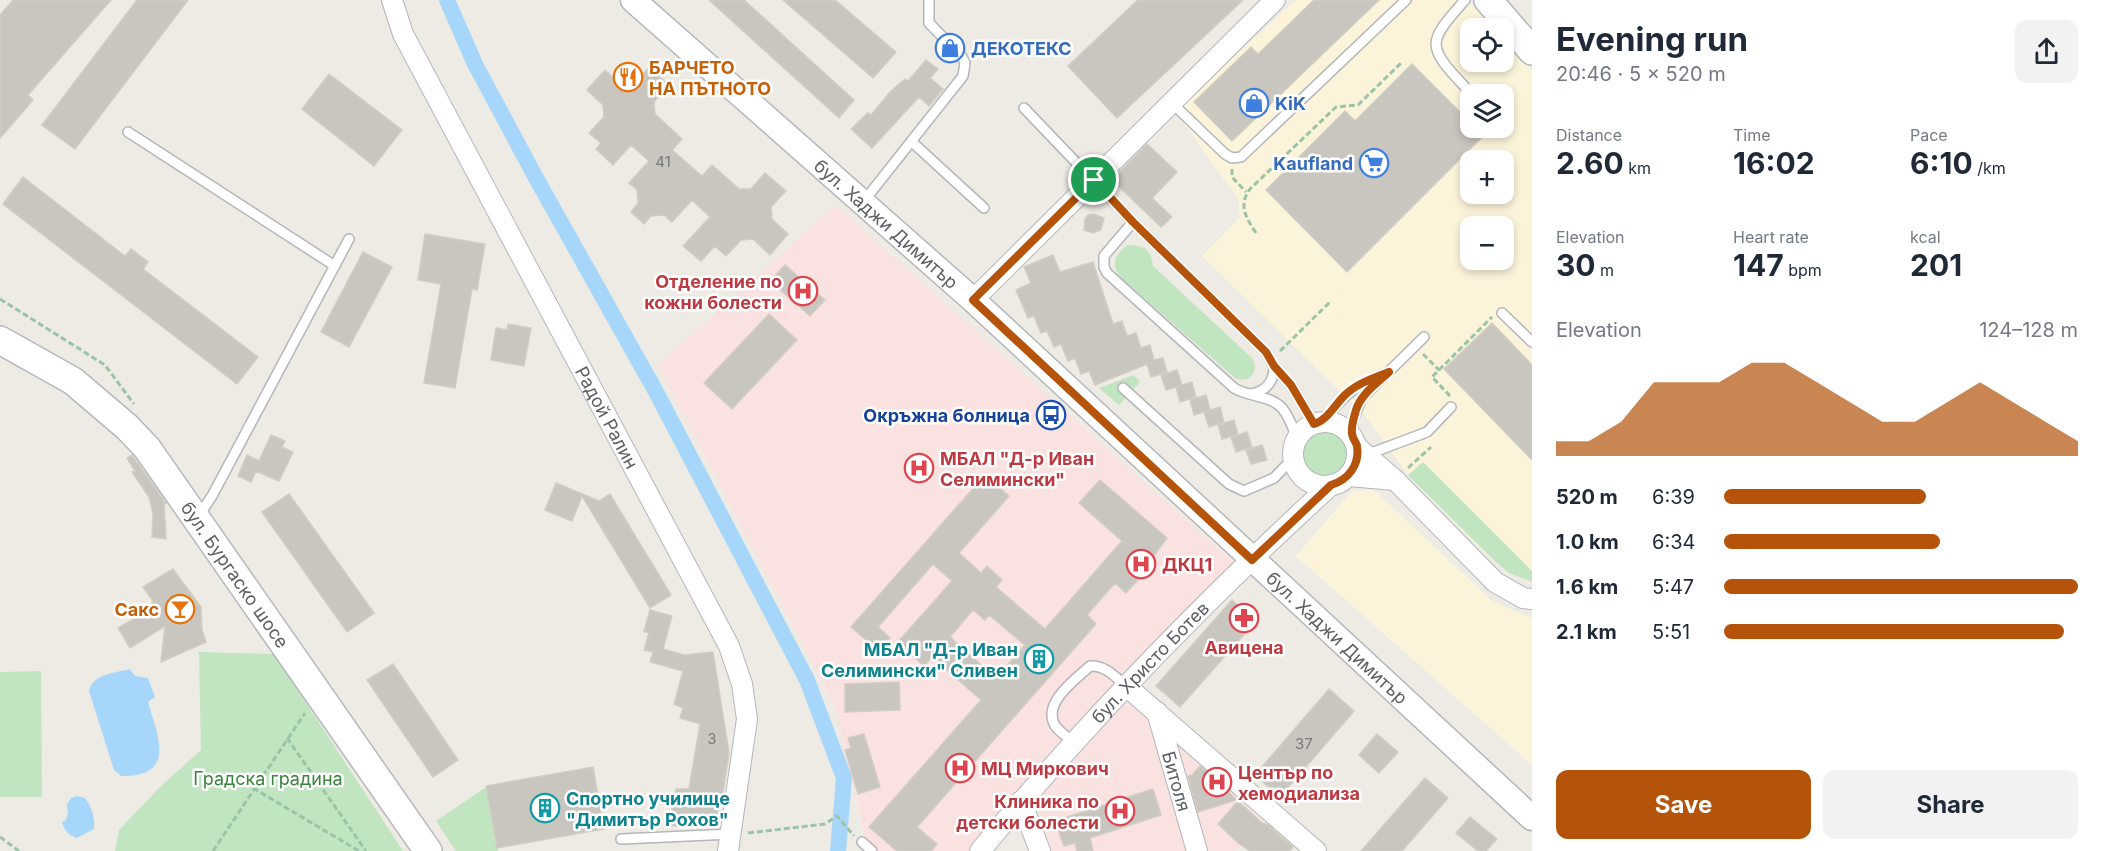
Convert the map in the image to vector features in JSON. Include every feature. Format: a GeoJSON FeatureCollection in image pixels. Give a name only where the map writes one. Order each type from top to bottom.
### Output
{"type":"FeatureCollection","features":[{"type":"Feature","properties":{"kind":"main road"},"geometry":{"type":"LineString","coordinates":[[1488,0],[1532,51]]}},
{"type":"Feature","properties":{"kind":"main road","name":"бул. Бургаско шосе"},"geometry":{"type":"LineString","coordinates":[[0,340],[73,381],[127,427],[147,448],[428,851]]}},
{"type":"Feature","properties":{"kind":"street","name":"Радой Ралин"},"geometry":{"type":"LineString","coordinates":[[392,0],[403,34],[729,646],[742,684],[747,719],[730,843]]}},
{"type":"Feature","properties":{"kind":"street","name":"бул. Хаджи Димитър"},"geometry":{"type":"LineString","coordinates":[[633,0],[973,300],[1532,818]]}},
{"type":"Feature","properties":{"kind":"street"},"geometry":{"type":"LineString","coordinates":[[973,300],[1275,0]]}},
{"type":"Feature","properties":{"kind":"street"},"geometry":{"type":"LineString","coordinates":[[1358,446],[1354,467],[1348,476],[1331,485],[1316,484],[1302,476],[1293,458],[1297,438],[1302,432],[1318,423],[1339,425],[1358,446],[1399,476],[1495,582],[1523,598],[1532,599]]}},
{"type":"Feature","properties":{"kind":"street"},"geometry":{"type":"LineString","coordinates":[[1294,519],[1302,476]]}},
{"type":"Feature","properties":{"kind":"street"},"geometry":{"type":"LineString","coordinates":[[1348,476],[1399,476]]}},
{"type":"Feature","properties":{"kind":"street","name":"бул. Христо Ботев"},"geometry":{"type":"LineString","coordinates":[[980,851],[1021,801],[1125,685],[1331,485]]}},
{"type":"Feature","properties":{"kind":"street"},"geometry":{"type":"LineString","coordinates":[[1125,685],[1310,849]]}},
{"type":"Feature","properties":{"kind":"street","name":"Битоля"},"geometry":{"type":"LineString","coordinates":[[1157,712],[1197,851]]}},
{"type":"Feature","properties":{"kind":"street"},"geometry":{"type":"LineString","coordinates":[[1021,801],[1040,851]]}},
{"type":"Feature","properties":{"kind":"lane"},"geometry":{"type":"LineString","coordinates":[[863,203],[960,82],[965,70],[965,63],[958,51],[929,23],[928,0]]}},
{"type":"Feature","properties":{"kind":"lane"},"geometry":{"type":"LineString","coordinates":[[1172,103],[1228,156],[1241,157],[1406,0]]}},
{"type":"Feature","properties":{"kind":"lane"},"geometry":{"type":"LineString","coordinates":[[1462,84],[1443,64],[1436,46],[1441,27],[1465,0]]}},
{"type":"Feature","properties":{"kind":"lane"},"geometry":{"type":"LineString","coordinates":[[1024,108],[1133,222],[1266,352],[1274,366],[1291,385],[1318,423],[1344,395],[1389,372]]}},
{"type":"Feature","properties":{"kind":"lane"},"geometry":{"type":"LineString","coordinates":[[128,132],[335,266]]}},
{"type":"Feature","properties":{"kind":"lane"},"geometry":{"type":"LineString","coordinates":[[912,142],[984,208]]}},
{"type":"Feature","properties":{"kind":"lane"},"geometry":{"type":"LineString","coordinates":[[1133,222],[1107,251],[1103,261],[1107,273],[1234,388],[1282,407],[1297,438]]}},
{"type":"Feature","properties":{"kind":"lane"},"geometry":{"type":"LineString","coordinates":[[196,519],[212,496],[349,239]]}},
{"type":"Feature","properties":{"kind":"lane"},"geometry":{"type":"LineString","coordinates":[[1502,313],[1532,342]]}},
{"type":"Feature","properties":{"kind":"lane"},"geometry":{"type":"LineString","coordinates":[[1424,338],[1362,398],[1353,420],[1358,446],[1427,432],[1451,407]]}},
{"type":"Feature","properties":{"kind":"lane"},"geometry":{"type":"LineString","coordinates":[[1248,394],[1268,386],[1272,379],[1274,366]]}},
{"type":"Feature","properties":{"kind":"lane"},"geometry":{"type":"LineString","coordinates":[[1124,388],[1229,484],[1244,491],[1274,478],[1293,458]]}},
{"type":"Feature","properties":{"kind":"lane"},"geometry":{"type":"LineString","coordinates":[[1075,743],[1056,726],[1053,720],[1055,702],[1061,693],[1090,666],[1106,669],[1125,685]]}},
{"type":"Feature","properties":{"kind":"lane"},"geometry":{"type":"LineString","coordinates":[[621,839],[730,843]]}},
{"type":"Feature","properties":{"kind":"lane"},"geometry":{"type":"LineString","coordinates":[[862,842],[872,851]]}},
{"type":"Feature","properties":{"kind":"path"},"geometry":{"type":"LineString","coordinates":[[1256,233],[1244,209],[1247,193],[1336,106],[1358,105],[1401,63]]}},
{"type":"Feature","properties":{"kind":"path"},"geometry":{"type":"LineString","coordinates":[[1232,177],[1247,193]]}},
{"type":"Feature","properties":{"kind":"path"},"geometry":{"type":"LineString","coordinates":[[1282,349],[1330,302]]}},
{"type":"Feature","properties":{"kind":"path"},"geometry":{"type":"LineString","coordinates":[[1451,407],[1452,398],[1432,377],[1490,318],[1502,313]]}},
{"type":"Feature","properties":{"kind":"path"},"geometry":{"type":"LineString","coordinates":[[1425,356],[1439,370]]}},
{"type":"Feature","properties":{"kind":"path"},"geometry":{"type":"LineString","coordinates":[[1399,476],[1431,447]]}},
{"type":"Feature","properties":{"kind":"path"},"geometry":{"type":"LineString","coordinates":[[213,851],[286,738],[318,694]]}},
{"type":"Feature","properties":{"kind":"path"},"geometry":{"type":"LineString","coordinates":[[286,738],[366,851]]}},
{"type":"Feature","properties":{"kind":"path"},"geometry":{"type":"LineString","coordinates":[[253,788],[359,851]]}},
{"type":"Feature","properties":{"kind":"path"},"geometry":{"type":"LineString","coordinates":[[730,843],[825,824],[837,816],[850,832]]}},
{"type":"Feature","properties":{"kind":"path"},"geometry":{"type":"LineString","coordinates":[[0,837],[19,851]]}},
{"type":"Feature","properties":{"kind":"shaded area"},"geometry":{"type":"Polygon","coordinates":[[[1296,0],[1468,0],[1485,18],[1460,18],[1460,72],[1514,72],[1514,50],[1532,70],[1532,327],[1530,326],[1532,328],[1532,582],[1509,573],[1495,561],[1408,475],[1365,416],[1202,256],[1240,217],[1238,199],[1175,111],[1296,0]]]}},
{"type":"Feature","properties":{"kind":"shaded area","name":"МБАЛ \"Д-р Иван Селимински\""},"geometry":{"type":"Polygon","coordinates":[[[835,205],[1242,570],[1125,685],[1273,814],[1236,851],[1052,851],[1036,803],[1022,801],[980,851],[878,851],[865,838],[836,709],[658,365],[835,205]]]}},
{"type":"Feature","properties":{"kind":"shaded area"},"geometry":{"type":"Polygon","coordinates":[[[1374,490],[1493,602],[1532,618],[1532,765],[1296,556],[1352,491],[1374,490]]]}},
{"type":"Feature","properties":{"kind":"green space"},"geometry":{"type":"Polygon","coordinates":[[[1128,245],[1146,249],[1153,266],[1253,359],[1255,369],[1252,376],[1245,380],[1235,378],[1121,278],[1115,268],[1115,260],[1119,252],[1128,245]]]}},
{"type":"Feature","properties":{"kind":"green space"},"geometry":{"type":"Polygon","coordinates":[[[1134,375],[1140,382],[1119,405],[1099,388],[1134,375]]]}},
{"type":"Feature","properties":{"kind":"green space"},"geometry":{"type":"Polygon","coordinates":[[[1320,427],[1330,427],[1340,431],[1348,439],[1352,454],[1348,469],[1340,477],[1330,481],[1320,481],[1310,477],[1302,469],[1298,459],[1298,449],[1302,439],[1310,431],[1320,427]]]}},
{"type":"Feature","properties":{"kind":"green space"},"geometry":{"type":"Polygon","coordinates":[[[1423,462],[1532,571],[1532,582],[1509,573],[1495,561],[1408,475],[1423,462]]]}},
{"type":"Feature","properties":{"kind":"green space","name":"Градска градина"},"geometry":{"type":"Polygon","coordinates":[[[199,652],[274,654],[403,851],[115,851],[119,830],[161,786],[201,750],[199,652]]]}},
{"type":"Feature","properties":{"kind":"green space"},"geometry":{"type":"Polygon","coordinates":[[[41,671],[42,797],[0,797],[0,672],[41,671]]]}},
{"type":"Feature","properties":{"kind":"green space"},"geometry":{"type":"Polygon","coordinates":[[[486,787],[498,851],[456,851],[436,821],[486,787]]]}},
{"type":"Feature","properties":{"kind":"water"},"geometry":{"type":"Polygon","coordinates":[[[130,669],[135,676],[148,678],[155,697],[148,702],[159,741],[159,752],[157,762],[150,770],[139,775],[121,776],[114,770],[89,691],[91,685],[100,678],[130,669]]]}},
{"type":"Feature","properties":{"kind":"water"},"geometry":{"type":"Polygon","coordinates":[[[77,796],[87,801],[92,813],[94,829],[77,838],[67,832],[62,822],[66,820],[67,804],[71,798],[77,796]]]}},
{"type":"Feature","properties":{"kind":"building"},"geometry":{"type":"Polygon","coordinates":[[[13,0],[111,0],[28,95],[33,100],[0,138],[0,15],[13,0]]]}},
{"type":"Feature","properties":{"kind":"building"},"geometry":{"type":"Polygon","coordinates":[[[137,0],[188,0],[75,149],[42,125],[137,0]]]}},
{"type":"Feature","properties":{"kind":"building"},"geometry":{"type":"Polygon","coordinates":[[[709,0],[744,0],[854,100],[839,118],[709,0]]]}},
{"type":"Feature","properties":{"kind":"building"},"geometry":{"type":"Polygon","coordinates":[[[783,0],[835,0],[896,52],[873,78],[783,0]]]}},
{"type":"Feature","properties":{"kind":"building"},"geometry":{"type":"Polygon","coordinates":[[[1138,0],[1243,0],[1117,118],[1068,66],[1138,0]]]}},
{"type":"Feature","properties":{"kind":"building"},"geometry":{"type":"Polygon","coordinates":[[[1314,0],[1379,0],[1232,141],[1194,102],[1251,47],[1258,54],[1314,0]]]}},
{"type":"Feature","properties":{"kind":"building"},"geometry":{"type":"Polygon","coordinates":[[[926,60],[938,69],[930,78],[943,89],[929,106],[919,97],[872,148],[851,129],[868,113],[871,115],[890,92],[905,79],[908,81],[926,60]]]}},
{"type":"Feature","properties":{"kind":"building","name":"Kaufland"},"geometry":{"type":"Polygon","coordinates":[[[1412,64],[1460,112],[1460,138],[1481,138],[1469,150],[1460,150],[1460,159],[1347,272],[1266,190],[1345,111],[1355,121],[1412,64]]]}},
{"type":"Feature","properties":{"kind":"building"},"geometry":{"type":"Polygon","coordinates":[[[649,67],[669,85],[654,102],[655,114],[682,139],[672,150],[702,176],[712,165],[739,189],[751,189],[765,173],[786,191],[771,207],[772,219],[788,234],[770,255],[753,239],[741,240],[726,256],[715,246],[701,261],[683,246],[710,217],[692,200],[672,222],[664,215],[651,216],[644,224],[631,212],[638,203],[637,190],[629,183],[649,161],[631,145],[613,165],[596,149],[601,143],[589,133],[604,117],[603,105],[587,90],[605,70],[621,85],[634,84],[649,67]]]}},
{"type":"Feature","properties":{"kind":"building"},"geometry":{"type":"Polygon","coordinates":[[[329,74],[402,130],[374,166],[302,109],[329,74]]]}},
{"type":"Feature","properties":{"kind":"building"},"geometry":{"type":"Polygon","coordinates":[[[1147,144],[1177,172],[1152,198],[1172,217],[1161,227],[1112,180],[1147,144]]]}},
{"type":"Feature","properties":{"kind":"building"},"geometry":{"type":"Polygon","coordinates":[[[23,177],[125,256],[131,249],[148,262],[143,269],[258,357],[237,384],[3,204],[23,177]]]}},
{"type":"Feature","properties":{"kind":"building"},"geometry":{"type":"Polygon","coordinates":[[[1093,214],[1104,218],[1101,230],[1093,233],[1084,230],[1085,219],[1088,215],[1093,214]]]}},
{"type":"Feature","properties":{"kind":"building"},"geometry":{"type":"Polygon","coordinates":[[[425,234],[485,244],[477,290],[472,289],[455,388],[424,383],[441,284],[418,280],[425,234]]]}},
{"type":"Feature","properties":{"kind":"building"},"geometry":{"type":"Polygon","coordinates":[[[363,252],[392,267],[349,347],[321,332],[363,252]]]}},
{"type":"Feature","properties":{"kind":"building"},"geometry":{"type":"Polygon","coordinates":[[[1053,255],[1060,272],[1093,262],[1113,324],[1122,321],[1127,336],[1136,333],[1141,348],[1150,345],[1154,360],[1163,358],[1167,372],[1151,377],[1147,364],[1095,385],[1089,371],[1081,374],[1075,358],[1068,361],[1061,344],[1054,347],[1047,331],[1041,333],[1034,316],[1028,318],[1016,290],[1031,283],[1024,267],[1053,255]]]}},
{"type":"Feature","properties":{"kind":"building"},"geometry":{"type":"Polygon","coordinates":[[[785,265],[825,300],[810,316],[770,281],[785,265]]]}},
{"type":"Feature","properties":{"kind":"building"},"geometry":{"type":"Polygon","coordinates":[[[769,314],[797,340],[732,409],[704,383],[769,314]]]}},
{"type":"Feature","properties":{"kind":"building"},"geometry":{"type":"Polygon","coordinates":[[[1492,323],[1532,365],[1532,460],[1444,369],[1492,323]]]}},
{"type":"Feature","properties":{"kind":"building"},"geometry":{"type":"Polygon","coordinates":[[[508,324],[531,328],[524,366],[491,360],[496,328],[507,330],[508,324]]]}},
{"type":"Feature","properties":{"kind":"building"},"geometry":{"type":"Polygon","coordinates":[[[1177,370],[1182,385],[1166,390],[1161,375],[1177,370]]]}},
{"type":"Feature","properties":{"kind":"building"},"geometry":{"type":"Polygon","coordinates":[[[1192,382],[1196,397],[1180,402],[1176,387],[1192,382]]]}},
{"type":"Feature","properties":{"kind":"building"},"geometry":{"type":"Polygon","coordinates":[[[1206,395],[1210,410],[1194,415],[1190,400],[1206,395]]]}},
{"type":"Feature","properties":{"kind":"building"},"geometry":{"type":"Polygon","coordinates":[[[1220,407],[1224,422],[1209,427],[1204,412],[1220,407]]]}},
{"type":"Feature","properties":{"kind":"building"},"geometry":{"type":"Polygon","coordinates":[[[1234,420],[1238,435],[1222,439],[1218,425],[1234,420]]]}},
{"type":"Feature","properties":{"kind":"building"},"geometry":{"type":"Polygon","coordinates":[[[1247,432],[1252,447],[1236,452],[1231,437],[1247,432]]]}},
{"type":"Feature","properties":{"kind":"building"},"geometry":{"type":"Polygon","coordinates":[[[271,435],[285,441],[282,447],[293,452],[279,481],[256,471],[251,482],[238,476],[247,455],[259,461],[271,435]]]}},
{"type":"Feature","properties":{"kind":"building"},"geometry":{"type":"Polygon","coordinates":[[[1262,445],[1267,460],[1251,464],[1246,450],[1262,445]]]}},
{"type":"Feature","properties":{"kind":"building"},"geometry":{"type":"Polygon","coordinates":[[[132,455],[166,503],[164,504],[166,539],[152,537],[153,513],[149,497],[132,472],[135,471],[127,458],[132,455]]]}},
{"type":"Feature","properties":{"kind":"building","name":"МБАЛ \"Д-р Иван Селимински\" Сливен"},"geometry":{"type":"Polygon","coordinates":[[[985,475],[1009,496],[959,553],[981,573],[987,566],[1002,580],[996,587],[1045,629],[1122,541],[1079,503],[1100,480],[1167,538],[1153,557],[1156,560],[1126,593],[1115,583],[1087,615],[1096,624],[917,827],[937,844],[931,851],[897,851],[869,827],[981,700],[932,657],[924,666],[897,643],[952,581],[933,564],[878,627],[890,638],[879,651],[851,627],[985,475]],[[973,610],[950,637],[996,678],[1025,645],[989,615],[985,620],[973,610]]]}},
{"type":"Feature","properties":{"kind":"building"},"geometry":{"type":"Polygon","coordinates":[[[556,483],[599,501],[610,494],[671,595],[650,608],[582,496],[572,521],[545,510],[556,483]]]}},
{"type":"Feature","properties":{"kind":"building"},"geometry":{"type":"Polygon","coordinates":[[[289,494],[374,613],[347,632],[262,512],[289,494]]]}},
{"type":"Feature","properties":{"kind":"building"},"geometry":{"type":"Polygon","coordinates":[[[173,569],[201,607],[202,630],[206,642],[161,662],[165,626],[130,648],[118,628],[148,611],[153,601],[143,587],[173,569]]]}},
{"type":"Feature","properties":{"kind":"building"},"geometry":{"type":"Polygon","coordinates":[[[1232,600],[1256,621],[1180,707],[1156,686],[1232,600]]]}},
{"type":"Feature","properties":{"kind":"building"},"geometry":{"type":"Polygon","coordinates":[[[650,610],[672,616],[663,649],[684,655],[713,652],[729,753],[718,826],[669,826],[676,789],[689,789],[700,724],[680,718],[683,708],[674,704],[683,671],[650,662],[653,652],[644,650],[649,633],[644,631],[650,610]]]}},
{"type":"Feature","properties":{"kind":"building"},"geometry":{"type":"Polygon","coordinates":[[[393,664],[458,760],[433,777],[367,680],[393,664]]]}},
{"type":"Feature","properties":{"kind":"building"},"geometry":{"type":"Polygon","coordinates":[[[899,682],[900,710],[845,712],[845,684],[899,682]]]}},
{"type":"Feature","properties":{"kind":"building"},"geometry":{"type":"Polygon","coordinates":[[[1329,689],[1354,711],[1280,797],[1255,775],[1329,689]]]}},
{"type":"Feature","properties":{"kind":"building"},"geometry":{"type":"Polygon","coordinates":[[[864,734],[880,787],[858,794],[845,750],[851,748],[848,738],[864,734]]]}},
{"type":"Feature","properties":{"kind":"building"},"geometry":{"type":"Polygon","coordinates":[[[1377,734],[1398,752],[1379,773],[1359,755],[1377,734]]]}},
{"type":"Feature","properties":{"kind":"building"},"geometry":{"type":"Polygon","coordinates":[[[1200,766],[1236,800],[1198,812],[1188,776],[1200,766]]]}},
{"type":"Feature","properties":{"kind":"building","name":"Спортно училище \"Димитър Рохов\""},"geometry":{"type":"Polygon","coordinates":[[[593,767],[604,829],[497,848],[486,786],[593,767]]]}},
{"type":"Feature","properties":{"kind":"building"},"geometry":{"type":"Polygon","coordinates":[[[1425,778],[1448,798],[1402,851],[1361,851],[1425,778]]]}},
{"type":"Feature","properties":{"kind":"building"},"geometry":{"type":"Polygon","coordinates":[[[1153,789],[1161,815],[1090,838],[1093,851],[1077,851],[1075,843],[1064,846],[1055,821],[1153,789]]]}},
{"type":"Feature","properties":{"kind":"building"},"geometry":{"type":"Polygon","coordinates":[[[1238,801],[1293,847],[1289,851],[1250,851],[1237,842],[1218,824],[1238,801]]]}},
{"type":"Feature","properties":{"kind":"building"},"geometry":{"type":"Polygon","coordinates":[[[1470,817],[1497,839],[1486,851],[1478,851],[1456,833],[1470,817]]]}},
{"type":"Feature","properties":{"kind":"waterway"},"geometry":{"type":"LineString","coordinates":[[447,0],[475,64],[655,390],[807,680],[844,778],[838,851]]}},
{"type":"Feature","properties":{"kind":"place","name":"ДЕКОТЕКС"},"geometry":{"type":"Point","coordinates":[950,48]}},
{"type":"Feature","properties":{"kind":"place","name":"БАРЧЕТО НА ПЪТНОТО"},"geometry":{"type":"Point","coordinates":[628,77]}},
{"type":"Feature","properties":{"kind":"place","name":"KiK"},"geometry":{"type":"Point","coordinates":[1254,103]}},
{"type":"Feature","properties":{"kind":"place","name":"Kaufland"},"geometry":{"type":"Point","coordinates":[1374,163]}},
{"type":"Feature","properties":{"kind":"place","name":"Отделение по кожни болести"},"geometry":{"type":"Point","coordinates":[803,291]}},
{"type":"Feature","properties":{"kind":"place","name":"Окръжна болница"},"geometry":{"type":"Point","coordinates":[1051,415]}},
{"type":"Feature","properties":{"kind":"place","name":"МБАЛ \"Д-р Иван Селимински\""},"geometry":{"type":"Point","coordinates":[919,468]}},
{"type":"Feature","properties":{"kind":"place","name":"ДКЦ1"},"geometry":{"type":"Point","coordinates":[1141,564]}},
{"type":"Feature","properties":{"kind":"place","name":"Сакс"},"geometry":{"type":"Point","coordinates":[180,609]}},
{"type":"Feature","properties":{"kind":"place","name":"Авицена"},"geometry":{"type":"Point","coordinates":[1244,618]}},
{"type":"Feature","properties":{"kind":"place","name":"МБАЛ \"Д-р Иван Селимински\" Сливен"},"geometry":{"type":"Point","coordinates":[1039,659]}},
{"type":"Feature","properties":{"kind":"place","name":"МЦ Миркович"},"geometry":{"type":"Point","coordinates":[960,768]}},
{"type":"Feature","properties":{"kind":"place","name":"Център по хемодиализа"},"geometry":{"type":"Point","coordinates":[1217,782]}},
{"type":"Feature","properties":{"kind":"place","name":"Спортно училище \"Димитър Рохов\""},"geometry":{"type":"Point","coordinates":[545,808]}},
{"type":"Feature","properties":{"kind":"place","name":"Клиника по детски болести"},"geometry":{"type":"Point","coordinates":[1120,811]}},
{"type":"Feature","properties":{"kind":"route"},"geometry":{"type":"LineString","coordinates":[[1094,180],[1133,222],[1266,352],[1274,366],[1291,385],[1314,424],[1322,422],[1344,395],[1364,382],[1389,372],[1362,398],[1357,408],[1352,435],[1357,447],[1357,457],[1348,476],[1331,485],[1252,560],[973,300],[1094,180]]}}]}
